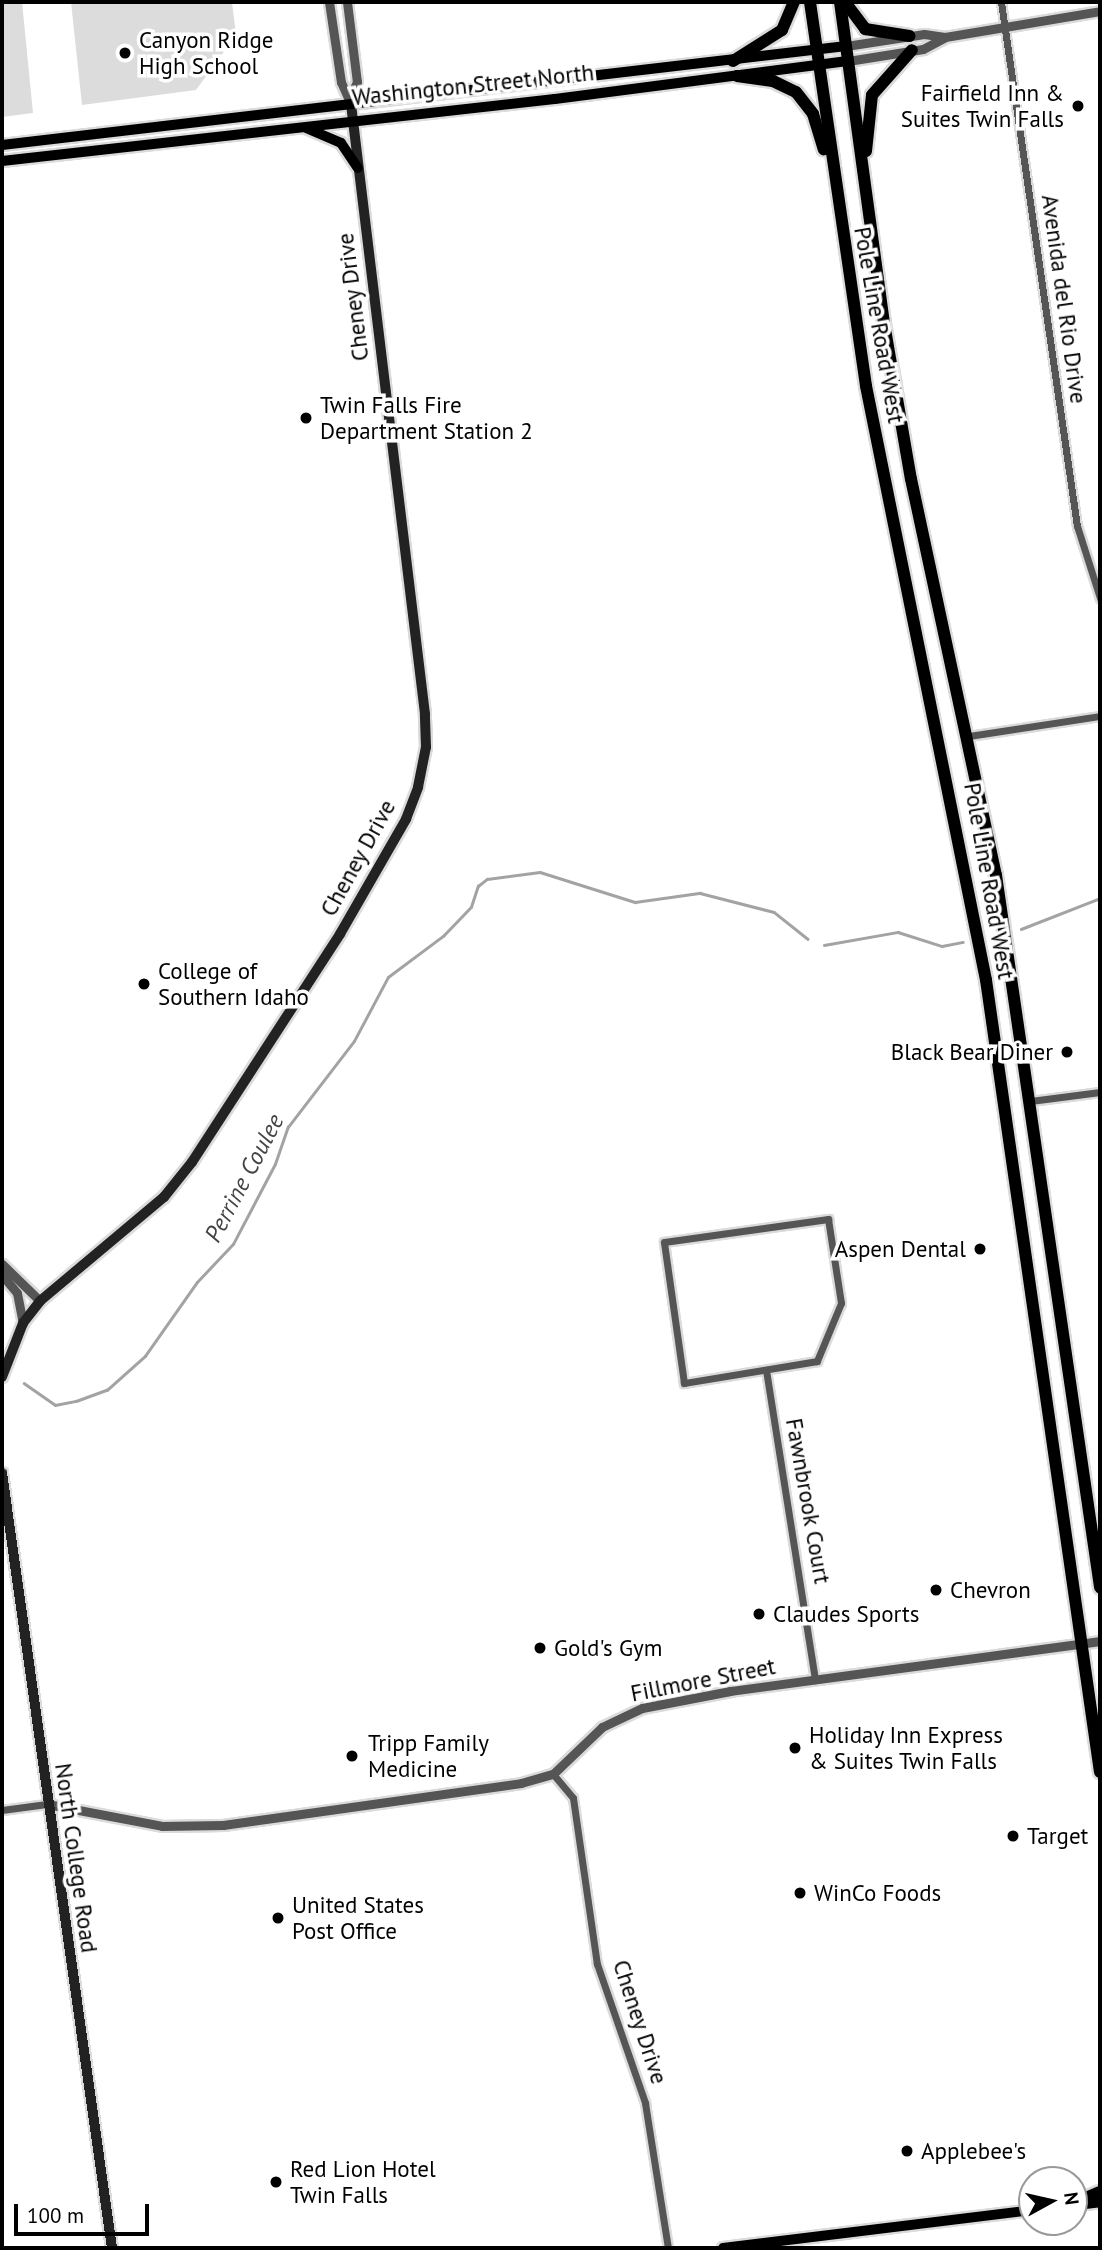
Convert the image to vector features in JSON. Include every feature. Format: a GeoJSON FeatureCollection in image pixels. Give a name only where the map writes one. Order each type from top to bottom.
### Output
{"type":"FeatureCollection","features":[{"type":"Feature","properties":{"kind":"highway"},"geometry":{"type":"LineString","coordinates":[[733,61],[782,30],[794,2]]}},
{"type":"Feature","properties":{"kind":"highway","name":"Pole Line Road West"},"geometry":{"type":"LineString","coordinates":[[810,2],[866,386],[986,980],[1100,1772]]}},
{"type":"Feature","properties":{"kind":"highway","name":"Pole Line Road West"},"geometry":{"type":"LineString","coordinates":[[840,2],[865,186],[911,479],[969,736],[996,875],[1100,1587]]}},
{"type":"Feature","properties":{"kind":"highway"},"geometry":{"type":"LineString","coordinates":[[845,2],[865,29],[909,36]]}},
{"type":"Feature","properties":{"kind":"highway"},"geometry":{"type":"LineString","coordinates":[[865,186],[872,96],[912,50]]}},
{"type":"Feature","properties":{"kind":"highway"},"geometry":{"type":"LineString","coordinates":[[737,76],[773,82],[806,102],[821,135],[837,199]]}},
{"type":"Feature","properties":{"kind":"main road","name":"Washington Street North"},"geometry":{"type":"LineString","coordinates":[[2,145],[350,100],[733,61],[846,46]]}},
{"type":"Feature","properties":{"kind":"main road","name":"Washington Street North"},"geometry":{"type":"LineString","coordinates":[[2,161],[848,61]]}},
{"type":"Feature","properties":{"kind":"main road","name":"Cheney Drive"},"geometry":{"type":"LineString","coordinates":[[40,1301],[164,1197],[192,1162],[340,934],[406,819],[418,786],[426,747],[425,715],[350,100]]}},
{"type":"Feature","properties":{"kind":"main road"},"geometry":{"type":"LineString","coordinates":[[296,126],[332,137],[358,168]]}},
{"type":"Feature","properties":{"kind":"main road"},"geometry":{"type":"LineString","coordinates":[[2,1377],[23,1323],[40,1301]]}},
{"type":"Feature","properties":{"kind":"main road","name":"North College Road"},"geometry":{"type":"LineString","coordinates":[[2,1474],[112,2248]]}},
{"type":"Feature","properties":{"kind":"main road"},"geometry":{"type":"LineString","coordinates":[[723,2248],[1018,2212]]}},
{"type":"Feature","properties":{"kind":"street"},"geometry":{"type":"LineString","coordinates":[[329,2],[341,82],[350,100]]}},
{"type":"Feature","properties":{"kind":"street"},"geometry":{"type":"LineString","coordinates":[[347,2],[357,82],[350,100]]}},
{"type":"Feature","properties":{"kind":"street","name":"Avenida del Rio Drive"},"geometry":{"type":"LineString","coordinates":[[1001,2],[1077,526],[1100,598]]}},
{"type":"Feature","properties":{"kind":"street","name":"Washington Street North"},"geometry":{"type":"LineString","coordinates":[[846,46],[909,36],[945,37],[1100,12]]}},
{"type":"Feature","properties":{"kind":"street","name":"Washington Street North"},"geometry":{"type":"LineString","coordinates":[[848,61],[912,50],[945,37]]}},
{"type":"Feature","properties":{"kind":"street"},"geometry":{"type":"LineString","coordinates":[[969,736],[1100,716]]}},
{"type":"Feature","properties":{"kind":"street"},"geometry":{"type":"LineString","coordinates":[[1030,1101],[1100,1092]]}},
{"type":"Feature","properties":{"kind":"street"},"geometry":{"type":"LineString","coordinates":[[828,1219],[841,1303],[817,1361],[766,1370],[684,1383],[664,1242],[828,1219]]}},
{"type":"Feature","properties":{"kind":"street"},"geometry":{"type":"LineString","coordinates":[[2,1264],[40,1301]]}},
{"type":"Feature","properties":{"kind":"street"},"geometry":{"type":"LineString","coordinates":[[2,1275],[17,1293],[23,1323]]}},
{"type":"Feature","properties":{"kind":"street","name":"Fawnbrook Court"},"geometry":{"type":"LineString","coordinates":[[766,1370],[815,1680]]}},
{"type":"Feature","properties":{"kind":"street","name":"Fillmore Street"},"geometry":{"type":"LineString","coordinates":[[2,1810],[47,1804],[163,1826],[223,1825],[521,1783],[552,1774],[603,1727],[626,1713],[710,1694],[1100,1641]]}},
{"type":"Feature","properties":{"kind":"street","name":"Cheney Drive"},"geometry":{"type":"LineString","coordinates":[[552,1774],[573,1798],[597,1964],[645,2103],[668,2248]]}},
{"type":"Feature","properties":{"kind":"shaded area"},"geometry":{"type":"Polygon","coordinates":[[[2,2],[22,2],[33,113],[2,117],[2,2]]]}},
{"type":"Feature","properties":{"kind":"shaded area"},"geometry":{"type":"Polygon","coordinates":[[[71,2],[232,2],[236,35],[196,90],[82,105],[71,2]]]}},
{"type":"Feature","properties":{"kind":"waterway","name":"Perrine Coulee"},"geometry":{"type":"LineString","coordinates":[[24,1383],[55,1405],[76,1401],[107,1390],[145,1356],[197,1282],[233,1244],[275,1164],[288,1127],[354,1041],[388,977],[443,936],[471,907],[478,886],[487,879],[540,872],[635,902],[700,893],[774,912],[808,939]]}},
{"type":"Feature","properties":{"kind":"waterway","name":"Perrine Coulee"},"geometry":{"type":"LineString","coordinates":[[1021,929],[1100,898]]}},
{"type":"Feature","properties":{"kind":"waterway","name":"Perrine Coulee"},"geometry":{"type":"LineString","coordinates":[[824,945],[898,932],[942,946],[963,942]]}},
{"type":"Feature","properties":{"kind":"place","name":"Canyon Ridge High School"},"geometry":{"type":"Point","coordinates":[125,53]}},
{"type":"Feature","properties":{"kind":"place","name":"Fairfield Inn & Suites Twin Falls"},"geometry":{"type":"Point","coordinates":[1078,106]}},
{"type":"Feature","properties":{"kind":"place","name":"Twin Falls Fire Department Station 2"},"geometry":{"type":"Point","coordinates":[306,418]}},
{"type":"Feature","properties":{"kind":"place","name":"College of Southern Idaho"},"geometry":{"type":"Point","coordinates":[144,984]}},
{"type":"Feature","properties":{"kind":"place","name":"Black Bear Diner"},"geometry":{"type":"Point","coordinates":[1067,1052]}},
{"type":"Feature","properties":{"kind":"place","name":"Aspen Dental"},"geometry":{"type":"Point","coordinates":[980,1249]}},
{"type":"Feature","properties":{"kind":"place","name":"Chevron"},"geometry":{"type":"Point","coordinates":[936,1590]}},
{"type":"Feature","properties":{"kind":"place","name":"Claudes Sports"},"geometry":{"type":"Point","coordinates":[759,1614]}},
{"type":"Feature","properties":{"kind":"place","name":"Gold's Gym"},"geometry":{"type":"Point","coordinates":[540,1648]}},
{"type":"Feature","properties":{"kind":"place","name":"Holiday Inn Express & Suites Twin Falls"},"geometry":{"type":"Point","coordinates":[795,1748]}},
{"type":"Feature","properties":{"kind":"place","name":"Tripp Family Medicine"},"geometry":{"type":"Point","coordinates":[352,1756]}},
{"type":"Feature","properties":{"kind":"place","name":"Target"},"geometry":{"type":"Point","coordinates":[1013,1836]}},
{"type":"Feature","properties":{"kind":"place","name":"WinCo Foods"},"geometry":{"type":"Point","coordinates":[800,1893]}},
{"type":"Feature","properties":{"kind":"place","name":"United States Post Office"},"geometry":{"type":"Point","coordinates":[278,1918]}},
{"type":"Feature","properties":{"kind":"place","name":"Applebee's"},"geometry":{"type":"Point","coordinates":[907,2151]}},
{"type":"Feature","properties":{"kind":"place","name":"Red Lion Hotel Twin Falls"},"geometry":{"type":"Point","coordinates":[276,2182]}}]}
